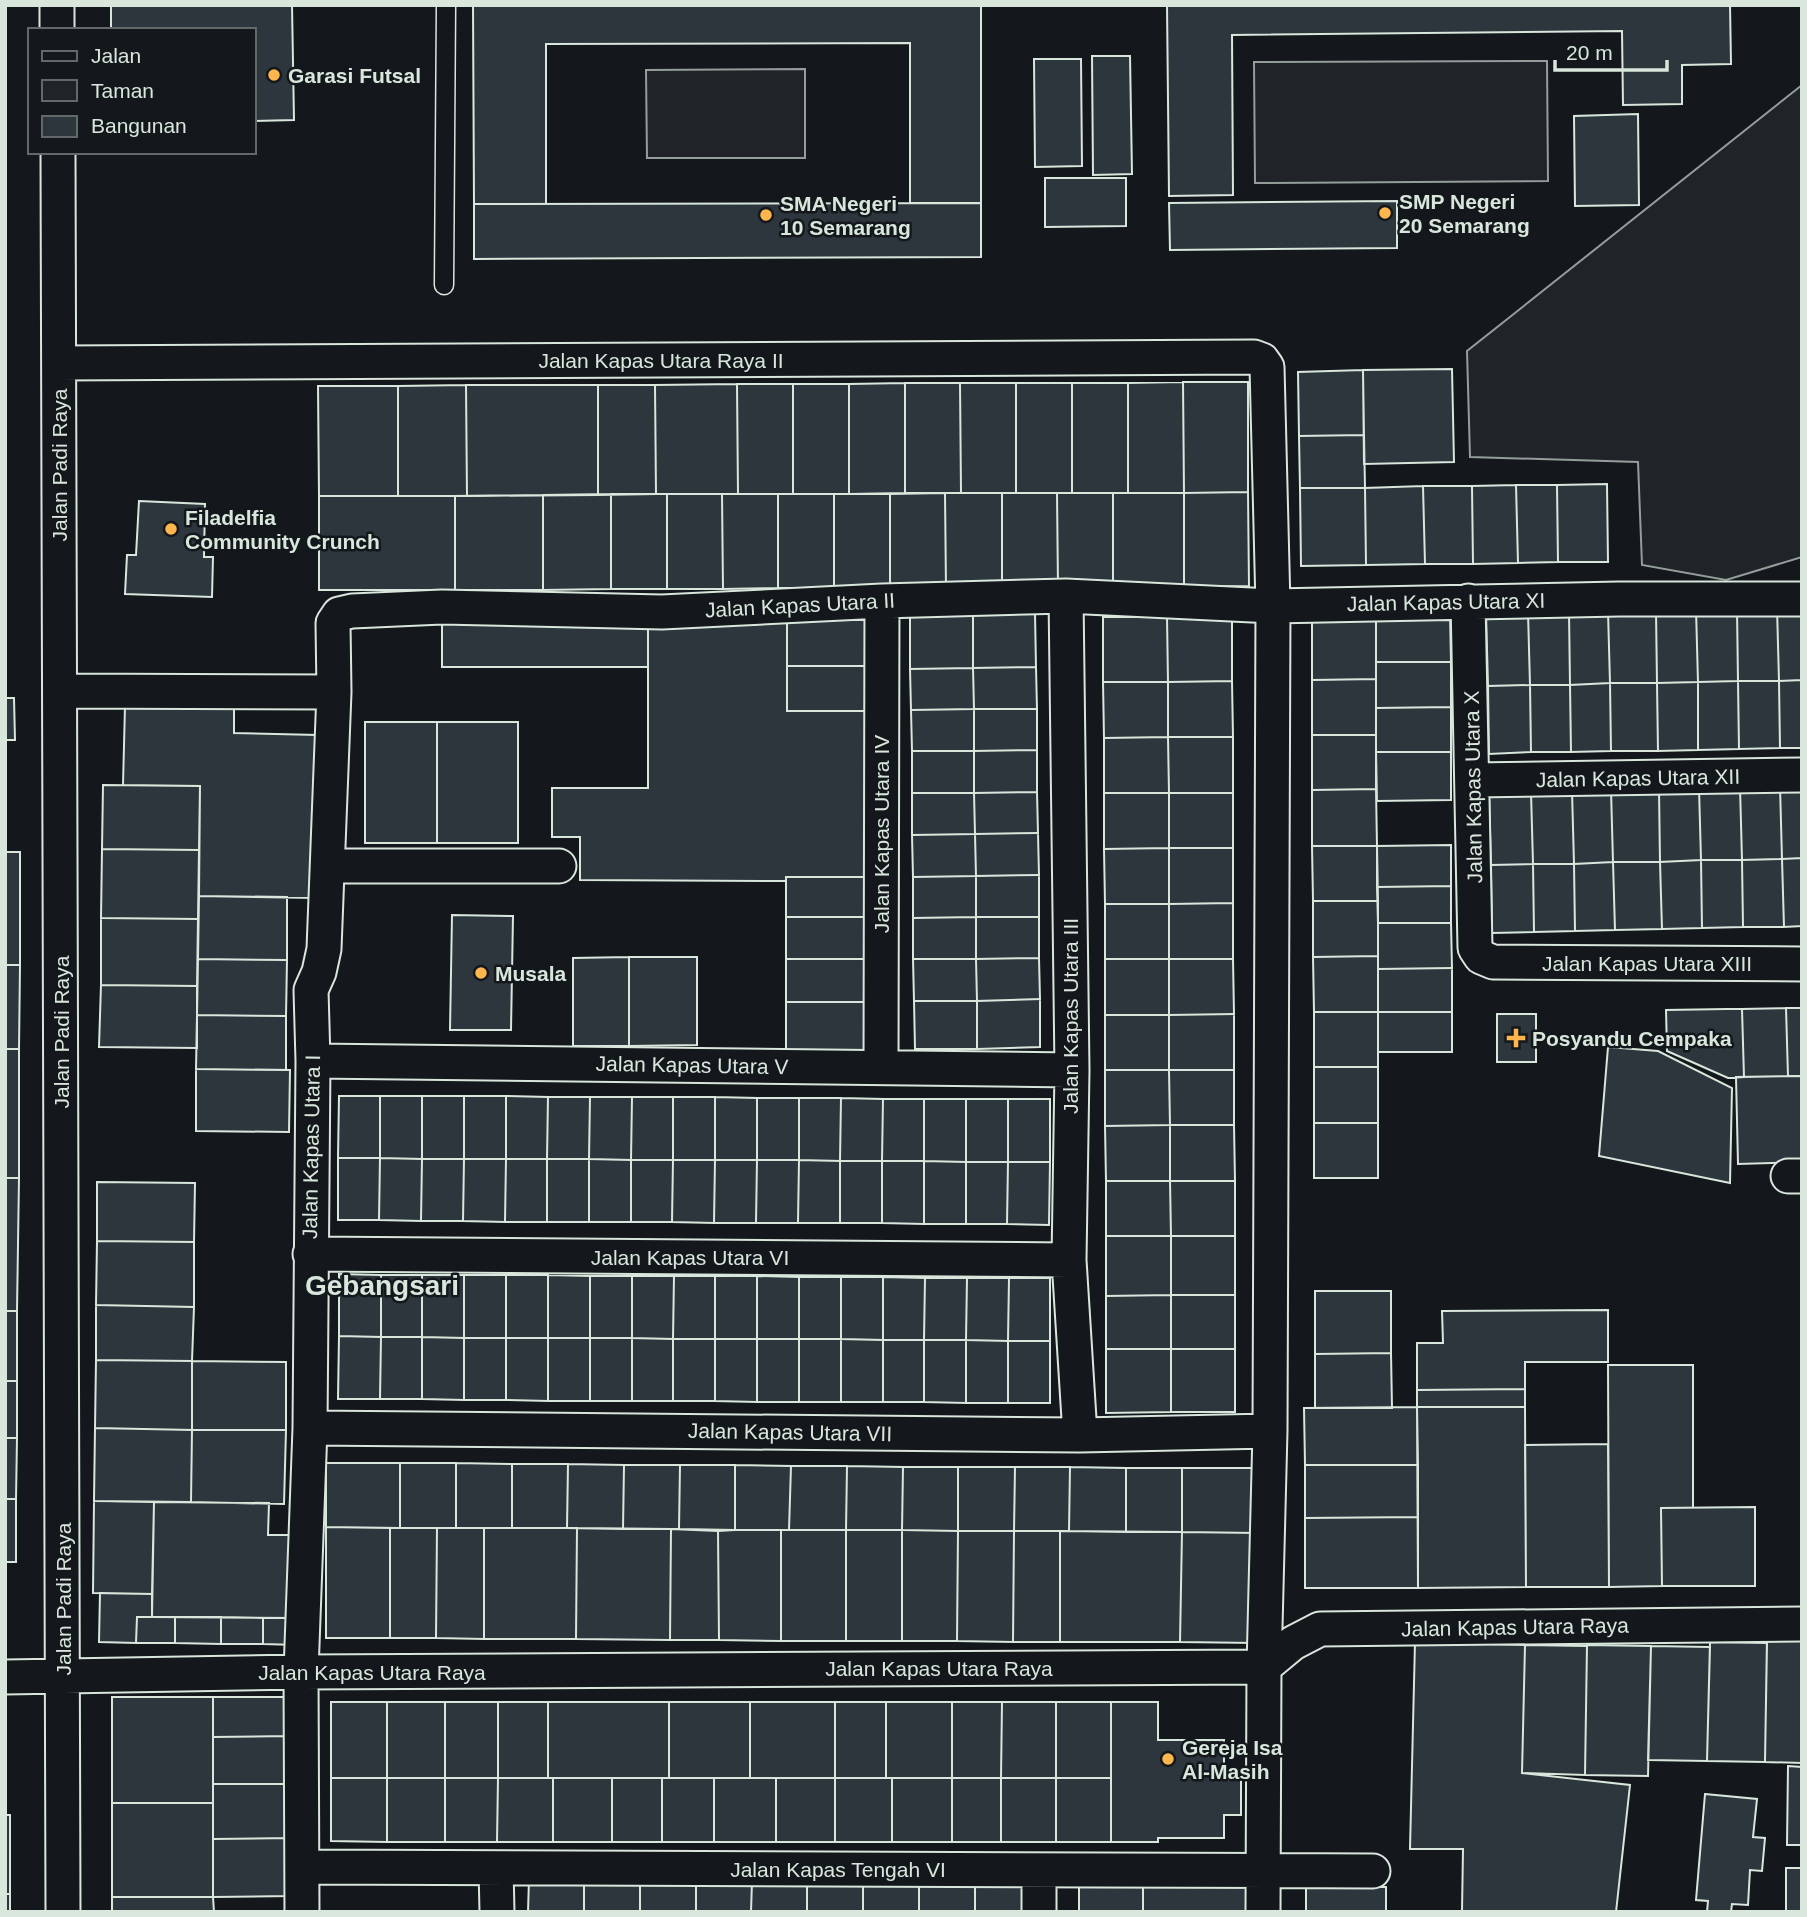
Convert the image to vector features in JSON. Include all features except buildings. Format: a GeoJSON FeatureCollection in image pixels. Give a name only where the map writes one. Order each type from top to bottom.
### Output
{"type":"FeatureCollection","features":[{"type":"Feature","properties":{"kind":"street"},"geometry":{"type":"LineString","coordinates":[[57,5],[57,28]]}},
{"type":"Feature","properties":{"kind":"street","name":"Jalan Padi Raya"},"geometry":{"type":"LineString","coordinates":[[58,154],[63,1912]]}},
{"type":"Feature","properties":{"kind":"street","name":"Jalan Kapas Utara Raya II"},"geometry":{"type":"LineString","coordinates":[[59,363],[1254,358],[1262,360],[1267,367],[1273,606]]}},
{"type":"Feature","properties":{"kind":"street","name":"Jalan Kapas Utara II"},"geometry":{"type":"LineString","coordinates":[[333,624],[339,614],[352,611],[429,607],[662,612],[882,601],[1066,596],[1273,606]]}},
{"type":"Feature","properties":{"kind":"street","name":"Jalan Kapas Utara III"},"geometry":{"type":"LineString","coordinates":[[1066,596],[1072,1070],[1069,1260],[1080,1435]]}},
{"type":"Feature","properties":{"kind":"street","name":"Jalan Kapas Utara XI"},"geometry":{"type":"LineString","coordinates":[[1273,606],[1619,599],[1802,599]]}},
{"type":"Feature","properties":{"kind":"street","name":"Jalan Kapas Utara IV"},"geometry":{"type":"LineString","coordinates":[[881,1067],[882,601]]}},
{"type":"Feature","properties":{"kind":"street","name":"Jalan Kapas Utara X"},"geometry":{"type":"LineString","coordinates":[[1468,601],[1475,948],[1481,957],[1493,962]]}},
{"type":"Feature","properties":{"kind":"street"},"geometry":{"type":"LineString","coordinates":[[1263,1912],[1264,1667],[1270,1431],[1273,606]]}},
{"type":"Feature","properties":{"kind":"street","name":"Jalan Kapas Utara I"},"geometry":{"type":"LineString","coordinates":[[302,1912],[301,1672],[310,1428],[313,1061],[311,990],[324,949],[334,692],[333,624]]}},
{"type":"Feature","properties":{"kind":"street"},"geometry":{"type":"LineString","coordinates":[[60,691],[334,692]]}},
{"type":"Feature","properties":{"kind":"street","name":"Jalan Kapas Utara XII"},"geometry":{"type":"LineString","coordinates":[[1473,780],[1802,775]]}},
{"type":"Feature","properties":{"kind":"street"},"geometry":{"type":"LineString","coordinates":[[328,866],[559,866]]}},
{"type":"Feature","properties":{"kind":"street","name":"Jalan Kapas Utara XIII"},"geometry":{"type":"LineString","coordinates":[[1493,962],[1802,964]]}},
{"type":"Feature","properties":{"kind":"street","name":"Jalan Kapas Utara V"},"geometry":{"type":"LineString","coordinates":[[313,1061],[1072,1070]]}},
{"type":"Feature","properties":{"kind":"street","name":"Jalan Kapas Utara VI"},"geometry":{"type":"LineString","coordinates":[[310,1254],[1069,1260]]}},
{"type":"Feature","properties":{"kind":"street","name":"Jalan Kapas Utara VII"},"geometry":{"type":"LineString","coordinates":[[310,1428],[1080,1435],[1270,1431]]}},
{"type":"Feature","properties":{"kind":"street","name":"Jalan Kapas Utara Raya"},"geometry":{"type":"LineString","coordinates":[[5,1676],[1264,1667],[1293,1643],[1320,1629],[1802,1624]]}},
{"type":"Feature","properties":{"kind":"street","name":"Jalan Kapas Tengah VI"},"geometry":{"type":"LineString","coordinates":[[302,1867],[1373,1871]]}},
{"type":"Feature","properties":{"kind":"street"},"geometry":{"type":"LineString","coordinates":[[496,1868],[497,1912]]}},
{"type":"Feature","properties":{"kind":"street"},"geometry":{"type":"LineString","coordinates":[[1039,1870],[1039,1912]]}},
{"type":"Feature","properties":{"kind":"lane"},"geometry":{"type":"LineString","coordinates":[[444,285],[446,5]]}},
{"type":"Feature","properties":{"kind":"green space"},"geometry":{"type":"Polygon","coordinates":[[[1547,61],[1548,181],[1255,183],[1254,62],[1547,61]]]}},
{"type":"Feature","properties":{"kind":"green space"},"geometry":{"type":"Polygon","coordinates":[[[805,69],[805,158],[647,158],[646,70],[805,69]]]}},
{"type":"Feature","properties":{"kind":"green space"},"geometry":{"type":"Polygon","coordinates":[[[1802,85],[1802,557],[1726,580],[1642,565],[1638,462],[1470,457],[1467,351],[1802,85]]]}},
{"type":"Feature","properties":{"kind":"place","name":"Garasi Futsal"},"geometry":{"type":"Point","coordinates":[274,75]}},
{"type":"Feature","properties":{"kind":"place","name":"SMP Negeri 20 Semarang"},"geometry":{"type":"Point","coordinates":[1385,213]}},
{"type":"Feature","properties":{"kind":"place","name":"SMA Negeri 10 Semarang"},"geometry":{"type":"Point","coordinates":[766,215]}},
{"type":"Feature","properties":{"kind":"place","name":"Filadelfia Community Crunch"},"geometry":{"type":"Point","coordinates":[171,529]}},
{"type":"Feature","properties":{"kind":"place","name":"Musala"},"geometry":{"type":"Point","coordinates":[481,973]}},
{"type":"Feature","properties":{"kind":"place","name":"Posyandu Cempaka"},"geometry":{"type":"Point","coordinates":[1516,1038]}},
{"type":"Feature","properties":{"kind":"place","name":"Gereja Isa Al-Masih"},"geometry":{"type":"Point","coordinates":[1168,1759]}},
{"type":"Feature","properties":{"kind":"district","name":"Gebangsari"},"geometry":{"type":"Point","coordinates":[382,1285]}}]}
